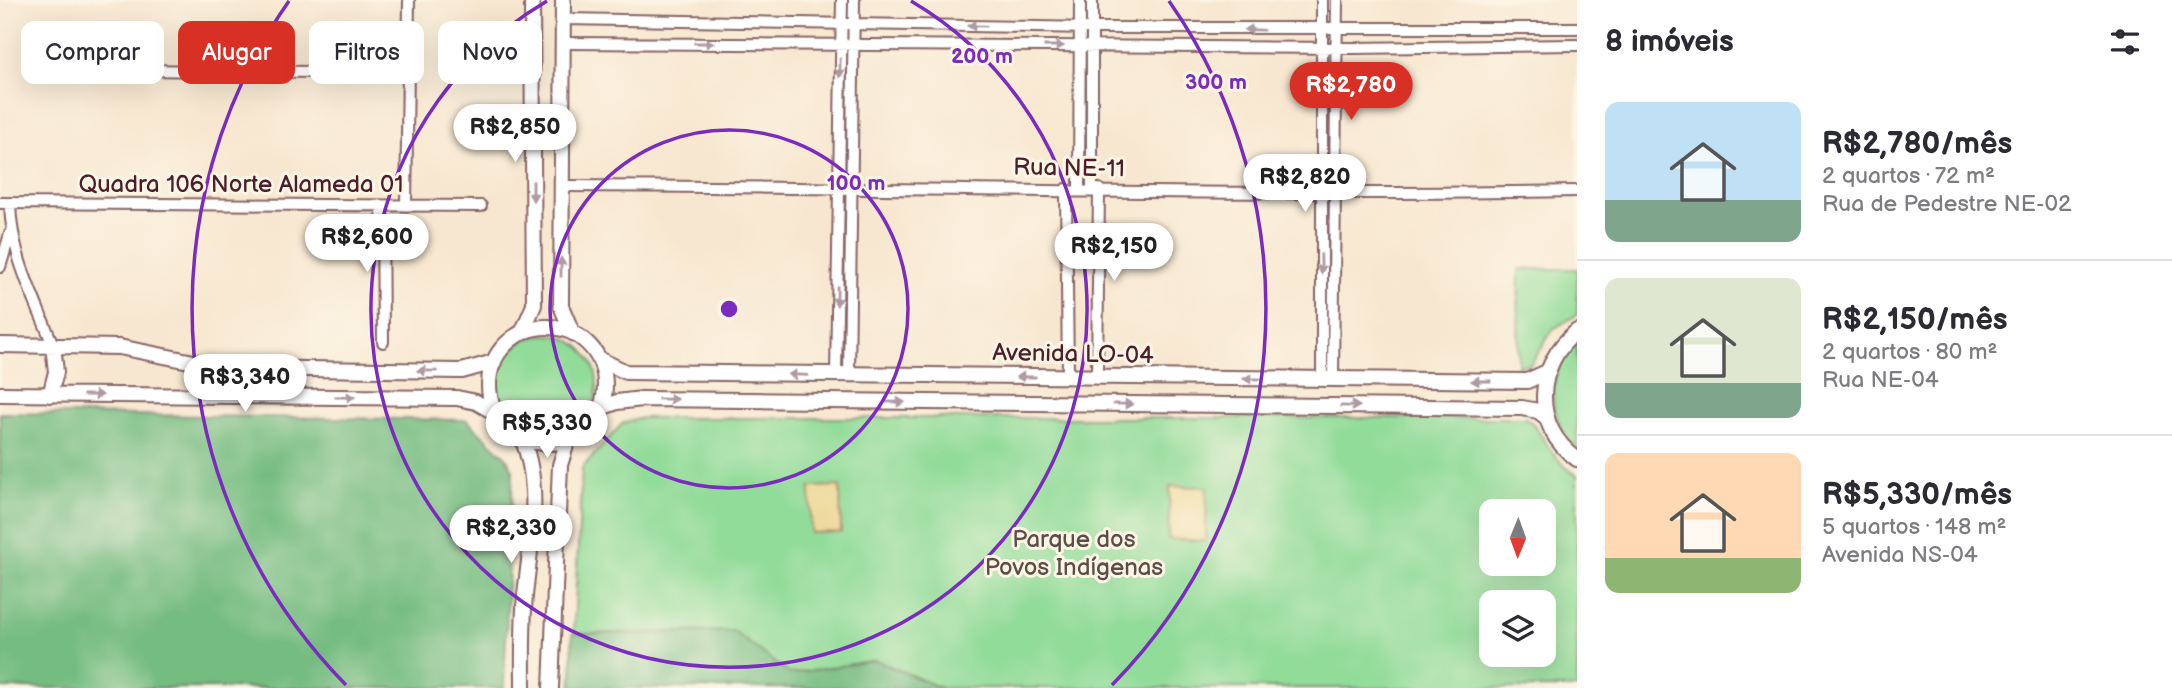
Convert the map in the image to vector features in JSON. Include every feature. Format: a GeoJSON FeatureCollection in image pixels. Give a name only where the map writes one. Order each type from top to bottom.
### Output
{"type":"FeatureCollection","features":[{"type":"Feature","properties":{"kind":"street"},"geometry":{"type":"LineString","coordinates":[[409,0],[409,21]]}},
{"type":"Feature","properties":{"kind":"street"},"geometry":{"type":"LineString","coordinates":[[522,333],[534,305],[532,0]]}},
{"type":"Feature","properties":{"kind":"street"},"geometry":{"type":"LineString","coordinates":[[563,0],[561,306],[572,332]]}},
{"type":"Feature","properties":{"kind":"street"},"geometry":{"type":"LineString","coordinates":[[842,0],[839,187],[842,374]]}},
{"type":"Feature","properties":{"kind":"street"},"geometry":{"type":"LineString","coordinates":[[842,374],[853,187],[854,0]]}},
{"type":"Feature","properties":{"kind":"street"},"geometry":{"type":"LineString","coordinates":[[1079,189],[1086,46],[1086,28],[1080,0]]}},
{"type":"Feature","properties":{"kind":"street"},"geometry":{"type":"LineString","coordinates":[[1086,28],[1092,0]]}},
{"type":"Feature","properties":{"kind":"street"},"geometry":{"type":"LineString","coordinates":[[1322,0],[1320,195],[1327,379]]}},
{"type":"Feature","properties":{"kind":"street"},"geometry":{"type":"LineString","coordinates":[[1327,379],[1334,195],[1336,0]]}},
{"type":"Feature","properties":{"kind":"street"},"geometry":{"type":"LineString","coordinates":[[563,19],[1086,28],[1577,28]]}},
{"type":"Feature","properties":{"kind":"street"},"geometry":{"type":"LineString","coordinates":[[562,43],[1321,48],[1577,45]]}},
{"type":"Feature","properties":{"kind":"street"},"geometry":{"type":"LineString","coordinates":[[1086,46],[1095,189],[1097,377]]}},
{"type":"Feature","properties":{"kind":"street"},"geometry":{"type":"LineString","coordinates":[[164,70],[309,72]]}},
{"type":"Feature","properties":{"kind":"street"},"geometry":{"type":"LineString","coordinates":[[406,206],[408,84]]}},
{"type":"Feature","properties":{"kind":"street","name":"Rua NE-11"},"geometry":{"type":"LineString","coordinates":[[561,186],[1095,189],[1320,195],[1577,191]]}},
{"type":"Feature","properties":{"kind":"street"},"geometry":{"type":"LineString","coordinates":[[1066,189],[1068,377]]}},
{"type":"Feature","properties":{"kind":"street"},"geometry":{"type":"LineString","coordinates":[[5,203],[10,234],[53,345],[56,372],[50,394]]}},
{"type":"Feature","properties":{"kind":"street","name":"Quadra 106 Norte Alameda 01"},"geometry":{"type":"LineString","coordinates":[[5,203],[481,206]]}},
{"type":"Feature","properties":{"kind":"street"},"geometry":{"type":"LineString","coordinates":[[382,205],[383,342]]}},
{"type":"Feature","properties":{"kind":"street"},"geometry":{"type":"LineString","coordinates":[[0,267],[10,234]]}},
{"type":"Feature","properties":{"kind":"street"},"geometry":{"type":"LineString","coordinates":[[0,394],[457,398],[476,402],[497,414],[521,436],[544,443],[568,439],[589,426],[601,408],[606,384],[599,359],[588,343],[572,332],[548,327],[522,333],[506,344],[494,362],[489,391],[497,414]]}},
{"type":"Feature","properties":{"kind":"street"},"geometry":{"type":"LineString","coordinates":[[1577,331],[1559,348],[1547,372],[1543,393],[1547,418],[1558,441],[1577,459]]}},
{"type":"Feature","properties":{"kind":"street"},"geometry":{"type":"LineString","coordinates":[[0,345],[118,347],[223,368],[462,371],[494,362]]}},
{"type":"Feature","properties":{"kind":"street","name":"Avenida LO-04"},"geometry":{"type":"LineString","coordinates":[[599,359],[620,370],[635,372],[1527,381],[1547,372]]}},
{"type":"Feature","properties":{"kind":"street","name":"Avenida LO-04"},"geometry":{"type":"LineString","coordinates":[[601,408],[635,399],[1495,407],[1532,409],[1547,418]]}},
{"type":"Feature","properties":{"kind":"street"},"geometry":{"type":"LineString","coordinates":[[521,436],[533,468],[523,688]]}},
{"type":"Feature","properties":{"kind":"street"},"geometry":{"type":"LineString","coordinates":[[551,688],[552,609],[559,536],[559,465],[568,439]]}},
{"type":"Feature","properties":{"kind":"green space"},"geometry":{"type":"Polygon","coordinates":[[[1519,269],[1577,269],[1577,315],[1553,329],[1531,364],[1518,366],[1519,269]]]}},
{"type":"Feature","properties":{"kind":"green space"},"geometry":{"type":"Polygon","coordinates":[[[547,335],[566,339],[582,350],[593,366],[597,385],[593,404],[582,420],[566,431],[547,435],[528,431],[512,420],[501,404],[497,385],[501,366],[512,350],[528,339],[547,335]]]}},
{"type":"Feature","properties":{"kind":"green space"},"geometry":{"type":"Polygon","coordinates":[[[1577,342],[1577,449],[1559,424],[1553,395],[1559,367],[1577,342]]]}},
{"type":"Feature","properties":{"kind":"green space"},"geometry":{"type":"Polygon","coordinates":[[[0,413],[467,420],[506,457],[513,470],[504,688],[0,688],[0,413]]]}},
{"type":"Feature","properties":{"kind":"green space","name":"Parque dos Povos Indígenas"},"geometry":{"type":"Polygon","coordinates":[[[642,418],[1525,418],[1535,427],[1559,461],[1577,475],[1577,688],[571,688],[582,468],[623,423],[642,418]]]}},
{"type":"Feature","properties":{"kind":"green space"},"geometry":{"type":"Polygon","coordinates":[[[733,631],[790,674],[876,660],[941,688],[573,688],[572,634],[733,631]]]}},
{"type":"Feature","properties":{"kind":"sand"},"geometry":{"type":"Polygon","coordinates":[[[840,486],[841,532],[811,533],[810,487],[840,486]]]}},
{"type":"Feature","properties":{"kind":"sand"},"geometry":{"type":"Polygon","coordinates":[[[1170,486],[1207,487],[1206,541],[1168,539],[1170,486]]]}}]}
